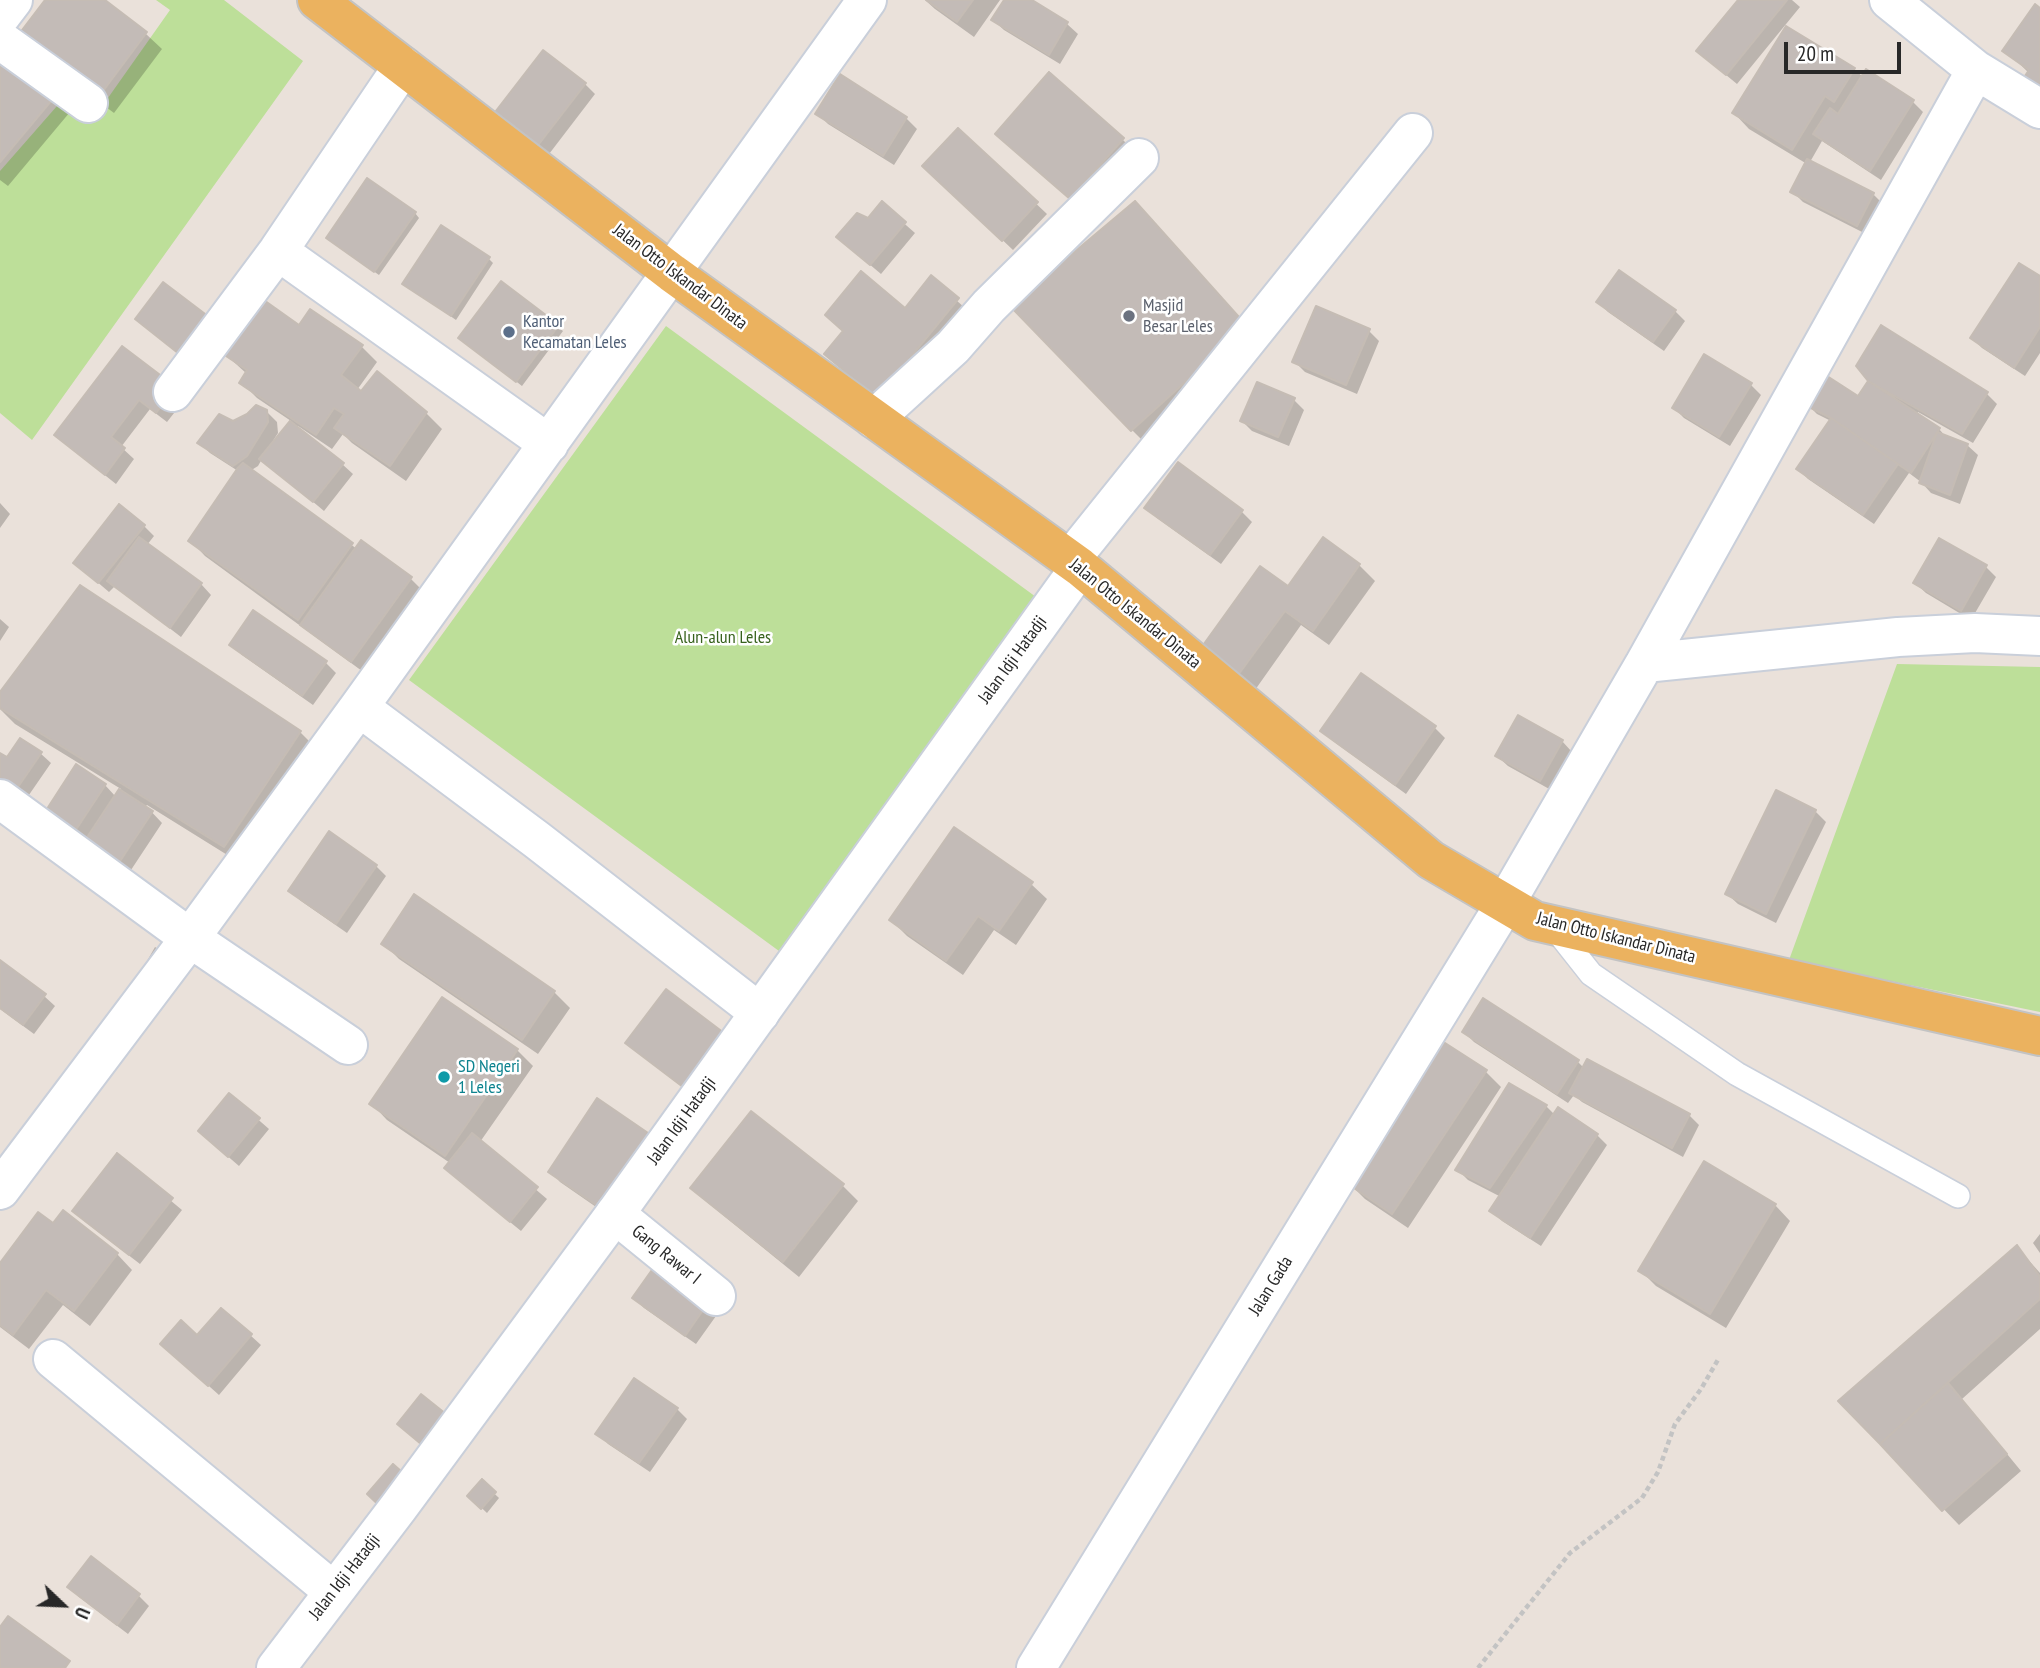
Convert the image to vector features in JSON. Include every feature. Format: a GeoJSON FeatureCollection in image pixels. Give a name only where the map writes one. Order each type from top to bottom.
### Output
{"type":"FeatureCollection","features":[{"type":"Feature","properties":{"kind":"main road","name":"Jalan Otto Iskandar Dinata"},"geometry":{"type":"LineString","coordinates":[[317,0],[672,273],[1075,564],[1431,860],[1505,904],[1535,920],[1552,925],[2040,1036]]}},
{"type":"Feature","properties":{"kind":"street"},"geometry":{"type":"LineString","coordinates":[[0,17],[13,0]]}},
{"type":"Feature","properties":{"kind":"street"},"geometry":{"type":"LineString","coordinates":[[0,1190],[190,938],[359,707],[867,0]]}},
{"type":"Feature","properties":{"kind":"street"},"geometry":{"type":"LineString","coordinates":[[1889,0],[1976,70],[2040,109]]}},
{"type":"Feature","properties":{"kind":"street"},"geometry":{"type":"LineString","coordinates":[[0,40],[88,103]]}},
{"type":"Feature","properties":{"kind":"street"},"geometry":{"type":"LineString","coordinates":[[173,393],[278,251],[403,66]]}},
{"type":"Feature","properties":{"kind":"street","name":"Jalan Gada"},"geometry":{"type":"LineString","coordinates":[[1036,1668],[1505,904],[1645,663],[1976,70]]}},
{"type":"Feature","properties":{"kind":"street","name":"Jalan Idji Hatadji"},"geometry":{"type":"LineString","coordinates":[[276,1668],[615,1214],[760,1013],[1075,564],[1413,133]]}},
{"type":"Feature","properties":{"kind":"street"},"geometry":{"type":"LineString","coordinates":[[874,419],[953,347],[989,306],[1139,158]]}},
{"type":"Feature","properties":{"kind":"street"},"geometry":{"type":"LineString","coordinates":[[278,251],[549,444]]}},
{"type":"Feature","properties":{"kind":"street"},"geometry":{"type":"LineString","coordinates":[[1645,663],[1898,637],[1975,632],[2040,636]]}},
{"type":"Feature","properties":{"kind":"street"},"geometry":{"type":"LineString","coordinates":[[359,707],[537,840],[760,1013]]}},
{"type":"Feature","properties":{"kind":"street"},"geometry":{"type":"LineString","coordinates":[[0,799],[190,938],[348,1045]]}},
{"type":"Feature","properties":{"kind":"street","name":"Gang Rawar I"},"geometry":{"type":"LineString","coordinates":[[615,1214],[716,1296]]}},
{"type":"Feature","properties":{"kind":"street"},"geometry":{"type":"LineString","coordinates":[[53,1359],[333,1591]]}},
{"type":"Feature","properties":{"kind":"lane"},"geometry":{"type":"LineString","coordinates":[[1552,925],[1591,974],[1737,1074],[1958,1196]]}},
{"type":"Feature","properties":{"kind":"path"},"geometry":{"type":"LineString","coordinates":[[1478,1668],[1570,1553],[1642,1498],[1658,1472],[1675,1424],[1720,1358]]}},
{"type":"Feature","properties":{"kind":"green space"},"geometry":{"type":"Polygon","coordinates":[[[156,0],[224,0],[303,61],[32,440],[0,413],[0,171],[64,98],[91,122],[170,10],[156,0]]]}},
{"type":"Feature","properties":{"kind":"green space","name":"Alun-alun Leles"},"geometry":{"type":"Polygon","coordinates":[[[666,326],[1036,597],[779,951],[409,680],[666,326]]]}},
{"type":"Feature","properties":{"kind":"green space"},"geometry":{"type":"Polygon","coordinates":[[[1897,664],[2040,667],[2040,1012],[1789,960],[1897,664]]]}},
{"type":"Feature","properties":{"kind":"building"},"geometry":{"type":"Polygon","coordinates":[[[45,0],[105,0],[147,32],[97,99],[16,38],[45,0]]]}},
{"type":"Feature","properties":{"kind":"building"},"geometry":{"type":"Polygon","coordinates":[[[926,0],[973,0],[957,22],[926,0]]]}},
{"type":"Feature","properties":{"kind":"building"},"geometry":{"type":"Polygon","coordinates":[[[1004,0],[1032,0],[1068,22],[1049,55],[991,20],[1004,0]]]}},
{"type":"Feature","properties":{"kind":"building"},"geometry":{"type":"Polygon","coordinates":[[[1738,0],[1787,0],[1726,75],[1696,51],[1738,0]]]}},
{"type":"Feature","properties":{"kind":"building"},"geometry":{"type":"Polygon","coordinates":[[[2035,4],[2040,8],[2040,106],[2016,89],[2029,70],[2002,51],[2035,4]]]}},
{"type":"Feature","properties":{"kind":"building"},"geometry":{"type":"Polygon","coordinates":[[[1786,26],[1855,68],[1834,102],[1825,96],[1792,150],[1732,113],[1786,26]]]}},
{"type":"Feature","properties":{"kind":"building"},"geometry":{"type":"Polygon","coordinates":[[[543,50],[586,83],[535,149],[492,116],[543,50]]]}},
{"type":"Feature","properties":{"kind":"building"},"geometry":{"type":"Polygon","coordinates":[[[0,53],[56,95],[0,162],[0,53]]]}},
{"type":"Feature","properties":{"kind":"building"},"geometry":{"type":"Polygon","coordinates":[[[1866,69],[1914,100],[1870,171],[1813,134],[1830,108],[1838,114],[1866,69]]]}},
{"type":"Feature","properties":{"kind":"building"},"geometry":{"type":"Polygon","coordinates":[[[1049,72],[1124,138],[1070,199],[995,134],[1049,72]]]}},
{"type":"Feature","properties":{"kind":"building"},"geometry":{"type":"Polygon","coordinates":[[[840,74],[907,117],[883,156],[815,114],[840,74]]]}},
{"type":"Feature","properties":{"kind":"building"},"geometry":{"type":"Polygon","coordinates":[[[958,128],[1038,202],[1002,241],[922,166],[958,128]]]}},
{"type":"Feature","properties":{"kind":"building"},"geometry":{"type":"Polygon","coordinates":[[[1807,159],[1874,193],[1857,226],[1790,192],[1807,159]]]}},
{"type":"Feature","properties":{"kind":"building"},"geometry":{"type":"Polygon","coordinates":[[[367,178],[416,212],[374,272],[326,238],[367,178]]]}},
{"type":"Feature","properties":{"kind":"building"},"geometry":{"type":"Polygon","coordinates":[[[882,201],[906,222],[870,265],[836,237],[857,213],[868,218],[882,201]]]}},
{"type":"Feature","properties":{"kind":"building","name":"Masjid Besar Leles"},"geometry":{"type":"Polygon","coordinates":[[[1135,201],[1247,326],[1131,431],[1010,306],[1135,201]]]}},
{"type":"Feature","properties":{"kind":"building"},"geometry":{"type":"Polygon","coordinates":[[[441,225],[490,257],[451,316],[402,284],[441,225]]]}},
{"type":"Feature","properties":{"kind":"building"},"geometry":{"type":"Polygon","coordinates":[[[2019,263],[2040,276],[2040,327],[2014,368],[1970,338],[2019,263]]]}},
{"type":"Feature","properties":{"kind":"building"},"geometry":{"type":"Polygon","coordinates":[[[1619,270],[1676,310],[1653,342],[1596,302],[1619,270]]]}},
{"type":"Feature","properties":{"kind":"building"},"geometry":{"type":"Polygon","coordinates":[[[861,271],[905,308],[931,275],[959,298],[877,398],[824,354],[843,331],[825,315],[861,271]]]}},
{"type":"Feature","properties":{"kind":"building","name":"Kantor Kecamatan Leles"},"geometry":{"type":"Polygon","coordinates":[[[501,281],[559,325],[516,382],[458,338],[501,281]]]}},
{"type":"Feature","properties":{"kind":"building"},"geometry":{"type":"Polygon","coordinates":[[[163,282],[217,323],[188,361],[135,319],[163,282]]]}},
{"type":"Feature","properties":{"kind":"building"},"geometry":{"type":"Polygon","coordinates":[[[261,298],[299,325],[310,309],[363,345],[341,375],[361,391],[377,371],[427,412],[390,466],[334,428],[344,414],[334,408],[316,435],[239,383],[247,370],[223,354],[261,298]]]}},
{"type":"Feature","properties":{"kind":"building"},"geometry":{"type":"Polygon","coordinates":[[[1316,306],[1370,329],[1346,385],[1292,362],[1316,306]]]}},
{"type":"Feature","properties":{"kind":"building"},"geometry":{"type":"Polygon","coordinates":[[[1881,325],[1988,392],[1962,434],[1868,381],[1856,366],[1881,325]]]}},
{"type":"Feature","properties":{"kind":"building"},"geometry":{"type":"Polygon","coordinates":[[[122,346],[176,387],[156,413],[139,400],[111,437],[125,448],[105,475],[54,435],[122,346]]]}},
{"type":"Feature","properties":{"kind":"building"},"geometry":{"type":"Polygon","coordinates":[[[1704,354],[1752,383],[1719,437],[1672,408],[1704,354]]]}},
{"type":"Feature","properties":{"kind":"building"},"geometry":{"type":"Polygon","coordinates":[[[1824,374],[1858,396],[1868,381],[1940,428],[1911,473],[1831,418],[1805,405],[1824,374]]]}},
{"type":"Feature","properties":{"kind":"building"},"geometry":{"type":"Polygon","coordinates":[[[1257,382],[1295,398],[1278,437],[1240,421],[1257,382]]]}},
{"type":"Feature","properties":{"kind":"building"},"geometry":{"type":"Polygon","coordinates":[[[256,405],[267,410],[268,422],[247,456],[233,466],[197,443],[219,414],[233,421],[247,414],[256,405]]]}},
{"type":"Feature","properties":{"kind":"building"},"geometry":{"type":"Polygon","coordinates":[[[1831,418],[1898,464],[1863,515],[1796,469],[1831,418]]]}},
{"type":"Feature","properties":{"kind":"building"},"geometry":{"type":"Polygon","coordinates":[[[290,421],[344,463],[313,502],[259,459],[290,421]]]}},
{"type":"Feature","properties":{"kind":"building"},"geometry":{"type":"Polygon","coordinates":[[[1937,432],[1968,444],[1950,495],[1919,483],[1937,432]]]}},
{"type":"Feature","properties":{"kind":"building"},"geometry":{"type":"Polygon","coordinates":[[[1178,462],[1243,510],[1210,555],[1144,508],[1178,462]]]}},
{"type":"Feature","properties":{"kind":"building"},"geometry":{"type":"Polygon","coordinates":[[[243,463],[353,543],[298,620],[188,541],[243,463]]]}},
{"type":"Feature","properties":{"kind":"building"},"geometry":{"type":"Polygon","coordinates":[[[119,504],[145,525],[98,583],[73,563],[119,504]]]}},
{"type":"Feature","properties":{"kind":"building"},"geometry":{"type":"Polygon","coordinates":[[[139,537],[202,583],[170,628],[107,581],[139,537]]]}},
{"type":"Feature","properties":{"kind":"building"},"geometry":{"type":"Polygon","coordinates":[[[1323,537],[1360,564],[1313,631],[1285,611],[1238,675],[1201,648],[1260,566],[1288,586],[1323,537]]]}},
{"type":"Feature","properties":{"kind":"building"},"geometry":{"type":"Polygon","coordinates":[[[1939,538],[1987,565],[1961,611],[1913,583],[1939,538]]]}},
{"type":"Feature","properties":{"kind":"building"},"geometry":{"type":"Polygon","coordinates":[[[361,540],[412,577],[351,662],[300,625],[361,540]]]}},
{"type":"Feature","properties":{"kind":"building"},"geometry":{"type":"Polygon","coordinates":[[[80,585],[301,731],[224,847],[0,708],[0,692],[80,585]]]}},
{"type":"Feature","properties":{"kind":"building"},"geometry":{"type":"Polygon","coordinates":[[[253,610],[327,661],[302,696],[229,645],[253,610]]]}},
{"type":"Feature","properties":{"kind":"building"},"geometry":{"type":"Polygon","coordinates":[[[1361,673],[1436,726],[1395,785],[1320,731],[1361,673]]]}},
{"type":"Feature","properties":{"kind":"building"},"geometry":{"type":"Polygon","coordinates":[[[1518,715],[1563,740],[1540,781],[1495,756],[1518,715]]]}},
{"type":"Feature","properties":{"kind":"building"},"geometry":{"type":"Polygon","coordinates":[[[20,738],[42,752],[11,797],[0,789],[0,753],[7,757],[20,738]]]}},
{"type":"Feature","properties":{"kind":"building"},"geometry":{"type":"Polygon","coordinates":[[[76,764],[106,784],[75,831],[45,812],[76,764]]]}},
{"type":"Feature","properties":{"kind":"building"},"geometry":{"type":"Polygon","coordinates":[[[119,789],[153,811],[118,864],[84,842],[119,789]]]}},
{"type":"Feature","properties":{"kind":"building"},"geometry":{"type":"Polygon","coordinates":[[[1776,790],[1816,810],[1766,914],[1725,894],[1776,790]]]}},
{"type":"Feature","properties":{"kind":"building"},"geometry":{"type":"Polygon","coordinates":[[[954,827],[1033,882],[999,931],[978,916],[946,961],[889,920],[954,827]]]}},
{"type":"Feature","properties":{"kind":"building"},"geometry":{"type":"Polygon","coordinates":[[[329,831],[377,865],[336,924],[288,891],[329,831]]]}},
{"type":"Feature","properties":{"kind":"building","name":"SD Negeri 1 Leles"},"geometry":{"type":"Polygon","coordinates":[[[414,894],[555,991],[522,1040],[381,944],[414,894]]]}},
{"type":"Feature","properties":{"kind":"building"},"geometry":{"type":"Polygon","coordinates":[[[0,960],[46,994],[23,1025],[0,1008],[0,960]]]}},
{"type":"Feature","properties":{"kind":"building"},"geometry":{"type":"Polygon","coordinates":[[[666,989],[724,1033],[683,1087],[625,1043],[666,989]]]}},
{"type":"Feature","properties":{"kind":"building","name":"SD Negeri 1 Leles"},"geometry":{"type":"Polygon","coordinates":[[[442,997],[518,1049],[445,1156],[369,1104],[442,997]]]}},
{"type":"Feature","properties":{"kind":"building"},"geometry":{"type":"Polygon","coordinates":[[[1483,998],[1579,1060],[1557,1094],[1462,1032],[1483,998]]]}},
{"type":"Feature","properties":{"kind":"building"},"geometry":{"type":"Polygon","coordinates":[[[1442,1041],[1487,1070],[1392,1214],[1348,1184],[1442,1041]]]}},
{"type":"Feature","properties":{"kind":"building"},"geometry":{"type":"Polygon","coordinates":[[[1587,1059],[1690,1114],[1672,1148],[1569,1093],[1587,1059]]]}},
{"type":"Feature","properties":{"kind":"building"},"geometry":{"type":"Polygon","coordinates":[[[1509,1083],[1547,1105],[1490,1188],[1455,1170],[1509,1083]]]}},
{"type":"Feature","properties":{"kind":"building"},"geometry":{"type":"Polygon","coordinates":[[[229,1093],[260,1118],[228,1157],[198,1131],[229,1093]]]}},
{"type":"Feature","properties":{"kind":"building"},"geometry":{"type":"Polygon","coordinates":[[[597,1098],[651,1135],[602,1209],[548,1172],[597,1098]]]}},
{"type":"Feature","properties":{"kind":"building"},"geometry":{"type":"Polygon","coordinates":[[[1558,1107],[1598,1134],[1530,1238],[1489,1211],[1558,1107]]]}},
{"type":"Feature","properties":{"kind":"building"},"geometry":{"type":"Polygon","coordinates":[[[751,1111],[844,1184],[783,1262],[690,1188],[751,1111]]]}},
{"type":"Feature","properties":{"kind":"building","name":"SD Negeri 1 Leles"},"geometry":{"type":"Polygon","coordinates":[[[472,1133],[538,1187],[510,1222],[444,1168],[472,1133]]]}},
{"type":"Feature","properties":{"kind":"building"},"geometry":{"type":"Polygon","coordinates":[[[117,1153],[173,1198],[129,1255],[72,1211],[117,1153]]]}},
{"type":"Feature","properties":{"kind":"building"},"geometry":{"type":"Polygon","coordinates":[[[1704,1161],[1776,1204],[1710,1314],[1638,1271],[1704,1161]]]}},
{"type":"Feature","properties":{"kind":"building"},"geometry":{"type":"Polygon","coordinates":[[[63,1210],[118,1253],[74,1311],[46,1290],[13,1335],[0,1325],[0,1263],[38,1212],[53,1223],[63,1210]]]}},
{"type":"Feature","properties":{"kind":"building"},"geometry":{"type":"Polygon","coordinates":[[[2017,1245],[2040,1277],[2040,1299],[1880,1444],[1838,1401],[2017,1245]]]}},
{"type":"Feature","properties":{"kind":"building"},"geometry":{"type":"Polygon","coordinates":[[[659,1260],[712,1297],[685,1336],[632,1298],[659,1260]]]}},
{"type":"Feature","properties":{"kind":"building"},"geometry":{"type":"Polygon","coordinates":[[[221,1308],[252,1334],[208,1386],[160,1344],[181,1320],[197,1335],[221,1308]]]}},
{"type":"Feature","properties":{"kind":"building"},"geometry":{"type":"Polygon","coordinates":[[[634,1378],[678,1408],[639,1463],[595,1434],[634,1378]]]}},
{"type":"Feature","properties":{"kind":"building"},"geometry":{"type":"Polygon","coordinates":[[[1948,1383],[2007,1454],[1942,1511],[1880,1444],[1948,1383]]]}},
{"type":"Feature","properties":{"kind":"building"},"geometry":{"type":"Polygon","coordinates":[[[421,1394],[446,1414],[421,1444],[397,1424],[421,1394]]]}},
{"type":"Feature","properties":{"kind":"building"},"geometry":{"type":"Polygon","coordinates":[[[393,1464],[411,1480],[384,1510],[367,1494],[393,1464]]]}},
{"type":"Feature","properties":{"kind":"building"},"geometry":{"type":"Polygon","coordinates":[[[482,1479],[496,1492],[481,1509],[467,1496],[482,1479]]]}},
{"type":"Feature","properties":{"kind":"building"},"geometry":{"type":"Polygon","coordinates":[[[91,1556],[140,1594],[117,1625],[67,1587],[91,1556]]]}},
{"type":"Feature","properties":{"kind":"building"},"geometry":{"type":"Polygon","coordinates":[[[8,1616],[70,1661],[65,1668],[0,1668],[0,1627],[8,1616]]]}},
{"type":"Feature","properties":{"kind":"place","name":"Masjid Besar Leles"},"geometry":{"type":"Point","coordinates":[1129,316]}},
{"type":"Feature","properties":{"kind":"place","name":"Kantor Kecamatan Leles"},"geometry":{"type":"Point","coordinates":[509,332]}},
{"type":"Feature","properties":{"kind":"place","name":"SD Negeri 1 Leles"},"geometry":{"type":"Point","coordinates":[444,1077]}}]}
